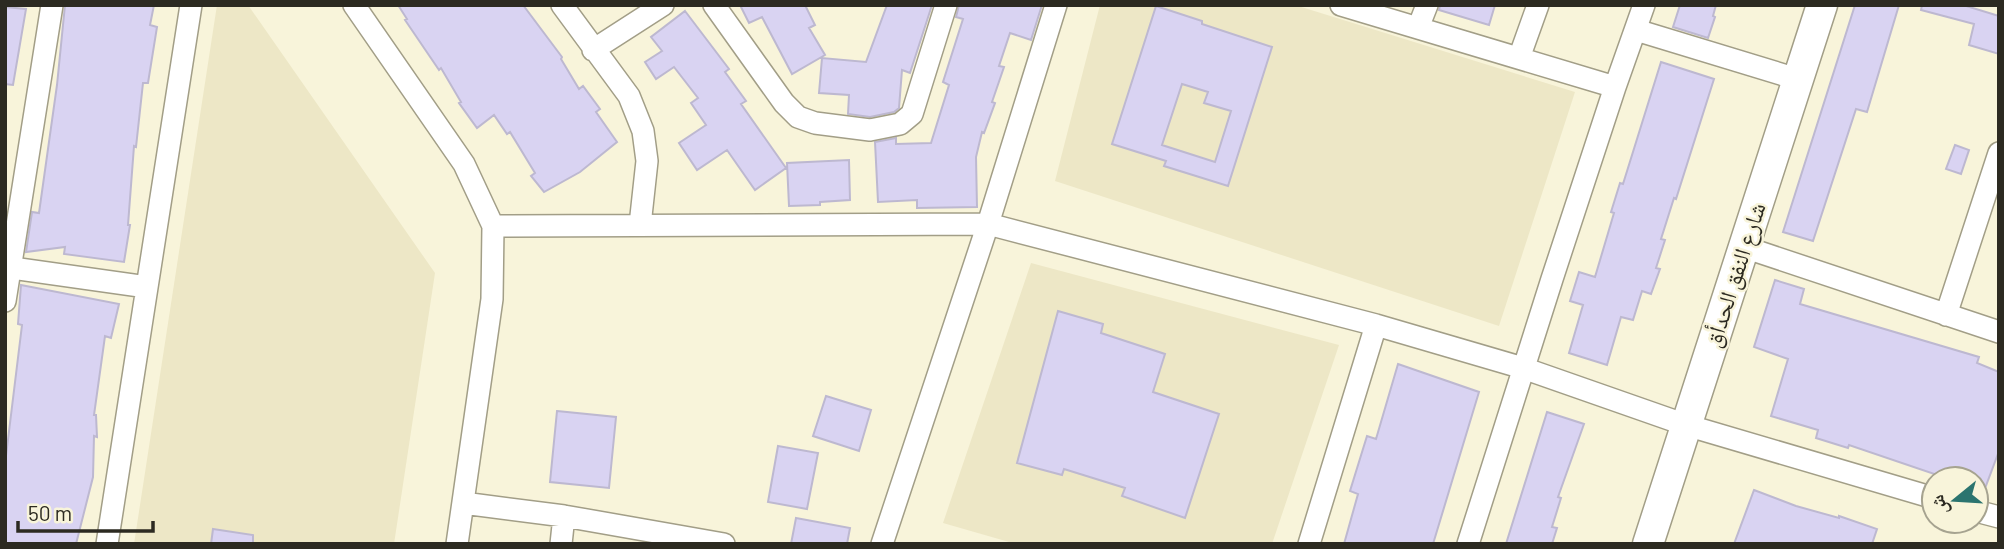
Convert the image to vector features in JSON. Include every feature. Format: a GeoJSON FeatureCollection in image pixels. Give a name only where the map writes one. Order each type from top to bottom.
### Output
{"type":"FeatureCollection","features":[{"type":"Feature","properties":{"kind":"main road","name":"شارع النفق الحدأق"},"geometry":{"type":"LineString","coordinates":[[1648,544],[1822,5]]}},
{"type":"Feature","properties":{"kind":"street"},"geometry":{"type":"LineString","coordinates":[[5,300],[8,267],[52,5]]}},
{"type":"Feature","properties":{"kind":"street"},"geometry":{"type":"LineString","coordinates":[[107,544],[191,5]]}},
{"type":"Feature","properties":{"kind":"street"},"geometry":{"type":"LineString","coordinates":[[354,5],[464,164],[493,226],[492,299],[457,544]]}},
{"type":"Feature","properties":{"kind":"street"},"geometry":{"type":"LineString","coordinates":[[562,5],[629,96],[643,131],[647,161],[640,225]]}},
{"type":"Feature","properties":{"kind":"street"},"geometry":{"type":"LineString","coordinates":[[593,50],[663,5]]}},
{"type":"Feature","properties":{"kind":"street"},"geometry":{"type":"LineString","coordinates":[[714,5],[784,103],[798,117],[815,123],[870,130],[900,124],[912,114],[946,5]]}},
{"type":"Feature","properties":{"kind":"street"},"geometry":{"type":"LineString","coordinates":[[882,544],[988,224],[1056,5]]}},
{"type":"Feature","properties":{"kind":"street"},"geometry":{"type":"LineString","coordinates":[[1341,5],[1615,87]]}},
{"type":"Feature","properties":{"kind":"street"},"geometry":{"type":"LineString","coordinates":[[1419,29],[1427,5]]}},
{"type":"Feature","properties":{"kind":"street"},"geometry":{"type":"LineString","coordinates":[[1520,58],[1538,5]]}},
{"type":"Feature","properties":{"kind":"street"},"geometry":{"type":"LineString","coordinates":[[1468,544],[1522,368],[1644,5]]}},
{"type":"Feature","properties":{"kind":"street"},"geometry":{"type":"LineString","coordinates":[[1636,30],[1797,79]]}},
{"type":"Feature","properties":{"kind":"street"},"geometry":{"type":"LineString","coordinates":[[1946,315],[1999,153]]}},
{"type":"Feature","properties":{"kind":"street"},"geometry":{"type":"LineString","coordinates":[[493,226],[988,224],[1376,325],[1522,368],[1686,425],[1920,494]]}},
{"type":"Feature","properties":{"kind":"street"},"geometry":{"type":"LineString","coordinates":[[1744,247],[1999,332]]}},
{"type":"Feature","properties":{"kind":"street"},"geometry":{"type":"LineString","coordinates":[[8,267],[147,287]]}},
{"type":"Feature","properties":{"kind":"street"},"geometry":{"type":"LineString","coordinates":[[1309,544],[1376,325]]}},
{"type":"Feature","properties":{"kind":"street"},"geometry":{"type":"LineString","coordinates":[[463,503],[564,516],[724,544]]}},
{"type":"Feature","properties":{"kind":"street"},"geometry":{"type":"LineString","coordinates":[[561,544],[564,516]]}},
{"type":"Feature","properties":{"kind":"shaded area"},"geometry":{"type":"Polygon","coordinates":[[[217,5],[248,5],[435,273],[394,544],[134,544],[217,5]]]}},
{"type":"Feature","properties":{"kind":"shaded area"},"geometry":{"type":"Polygon","coordinates":[[[1100,5],[1295,5],[1575,92],[1499,326],[1055,181],[1100,5]]]}},
{"type":"Feature","properties":{"kind":"shaded area"},"geometry":{"type":"Polygon","coordinates":[[[1031,263],[1339,345],[1272,544],[1016,544],[943,523],[1031,263]]]}},
{"type":"Feature","properties":{"kind":"building"},"geometry":{"type":"Polygon","coordinates":[[[65,5],[154,5],[150,25],[157,27],[148,83],[143,83],[136,147],[134,146],[130,225],[124,262],[64,254],[65,247],[26,252],[32,212],[39,213],[65,5]]]}},
{"type":"Feature","properties":{"kind":"building"},"geometry":{"type":"Polygon","coordinates":[[[398,5],[523,5],[562,57],[579,89],[583,86],[600,109],[596,112],[617,142],[580,172],[544,192],[531,176],[535,173],[510,132],[507,134],[494,115],[477,128],[459,103],[461,102],[441,68],[439,70],[405,20],[407,19],[398,5]]]}},
{"type":"Feature","properties":{"kind":"building"},"geometry":{"type":"Polygon","coordinates":[[[740,5],[805,5],[815,25],[809,28],[825,55],[792,74],[762,17],[749,23],[740,5]]]}},
{"type":"Feature","properties":{"kind":"building"},"geometry":{"type":"Polygon","coordinates":[[[887,5],[932,5],[910,73],[902,70],[899,108],[894,112],[870,117],[848,114],[849,95],[819,93],[822,58],[866,62],[887,5]]]}},
{"type":"Feature","properties":{"kind":"building"},"geometry":{"type":"Polygon","coordinates":[[[959,5],[1042,5],[1031,40],[1010,33],[999,66],[1004,67],[992,102],[995,103],[984,133],[982,132],[976,157],[977,207],[917,208],[917,200],[878,202],[875,142],[896,138],[896,144],[931,143],[949,85],[943,82],[963,19],[956,17],[959,5]]]}},
{"type":"Feature","properties":{"kind":"building"},"geometry":{"type":"Polygon","coordinates":[[[1440,5],[1495,5],[1489,25],[1439,10],[1440,5]]]}},
{"type":"Feature","properties":{"kind":"building"},"geometry":{"type":"Polygon","coordinates":[[[1680,5],[1716,5],[1708,38],[1673,27],[1680,5]]]}},
{"type":"Feature","properties":{"kind":"building"},"geometry":{"type":"Polygon","coordinates":[[[1855,5],[1899,5],[1867,112],[1856,109],[1813,241],[1783,232],[1855,5]]]}},
{"type":"Feature","properties":{"kind":"building"},"geometry":{"type":"Polygon","coordinates":[[[1922,5],[1963,5],[1999,16],[1999,54],[1969,45],[1974,24],[1921,10],[1922,5]]]}},
{"type":"Feature","properties":{"kind":"building"},"geometry":{"type":"Polygon","coordinates":[[[1156,6],[1272,47],[1228,186],[1164,166],[1166,161],[1112,144],[1156,6]],[[1182,84],[1162,145],[1215,162],[1231,111],[1204,103],[1208,92],[1182,84]]]}},
{"type":"Feature","properties":{"kind":"building"},"geometry":{"type":"Polygon","coordinates":[[[5,7],[26,9],[13,85],[5,84],[5,7]]]}},
{"type":"Feature","properties":{"kind":"building"},"geometry":{"type":"Polygon","coordinates":[[[685,11],[729,69],[725,72],[746,101],[741,104],[786,168],[755,190],[727,150],[697,170],[679,143],[706,125],[691,103],[698,98],[674,67],[656,79],[645,62],[662,51],[651,37],[685,11]]]}},
{"type":"Feature","properties":{"kind":"building"},"geometry":{"type":"Polygon","coordinates":[[[1661,62],[1714,79],[1661,239],[1665,240],[1656,268],[1660,269],[1651,294],[1642,291],[1633,320],[1621,317],[1607,365],[1569,353],[1583,305],[1570,301],[1579,272],[1595,277],[1614,213],[1611,212],[1620,183],[1623,184],[1661,62]]]}},
{"type":"Feature","properties":{"kind":"building"},"geometry":{"type":"Polygon","coordinates":[[[1955,145],[1969,150],[1961,174],[1946,169],[1955,145]]]}},
{"type":"Feature","properties":{"kind":"building"},"geometry":{"type":"Polygon","coordinates":[[[849,160],[850,200],[789,206],[787,163],[849,160]]]}},
{"type":"Feature","properties":{"kind":"building"},"geometry":{"type":"Polygon","coordinates":[[[1775,280],[1804,289],[1800,304],[1979,357],[1977,363],[1999,372],[1999,451],[1990,475],[1990,465],[1920,465],[1920,469],[1849,445],[1848,448],[1816,438],[1818,430],[1771,416],[1788,359],[1754,347],[1775,280]]]}},
{"type":"Feature","properties":{"kind":"building"},"geometry":{"type":"Polygon","coordinates":[[[21,285],[119,304],[111,338],[105,336],[94,415],[97,437],[94,436],[93,477],[76,544],[5,544],[5,464],[22,325],[18,324],[21,285]]]}},
{"type":"Feature","properties":{"kind":"building"},"geometry":{"type":"Polygon","coordinates":[[[1058,311],[1103,324],[1101,333],[1165,354],[1153,392],[1219,414],[1185,518],[1122,496],[1125,488],[1064,469],[1062,475],[1017,463],[1058,311]]]}},
{"type":"Feature","properties":{"kind":"building"},"geometry":{"type":"Polygon","coordinates":[[[1398,364],[1479,392],[1433,544],[1344,544],[1358,494],[1350,491],[1367,436],[1376,439],[1398,364]]]}},
{"type":"Feature","properties":{"kind":"building"},"geometry":{"type":"Polygon","coordinates":[[[826,396],[871,410],[859,451],[813,436],[826,396]]]}},
{"type":"Feature","properties":{"kind":"building"},"geometry":{"type":"Polygon","coordinates":[[[557,411],[616,417],[609,488],[550,482],[557,411]]]}},
{"type":"Feature","properties":{"kind":"building"},"geometry":{"type":"Polygon","coordinates":[[[1547,412],[1584,424],[1558,497],[1561,498],[1552,527],[1557,528],[1552,544],[1506,544],[1547,412]]]}},
{"type":"Feature","properties":{"kind":"building"},"geometry":{"type":"Polygon","coordinates":[[[778,446],[818,453],[807,509],[768,502],[778,446]]]}},
{"type":"Feature","properties":{"kind":"building"},"geometry":{"type":"Polygon","coordinates":[[[1754,490],[1796,506],[1839,516],[1877,529],[1872,544],[1734,544],[1754,490]]]}},
{"type":"Feature","properties":{"kind":"building"},"geometry":{"type":"Polygon","coordinates":[[[796,518],[850,528],[847,544],[791,544],[796,518]]]}},
{"type":"Feature","properties":{"kind":"building"},"geometry":{"type":"Polygon","coordinates":[[[213,529],[253,535],[253,544],[211,544],[213,529]]]}}]}
